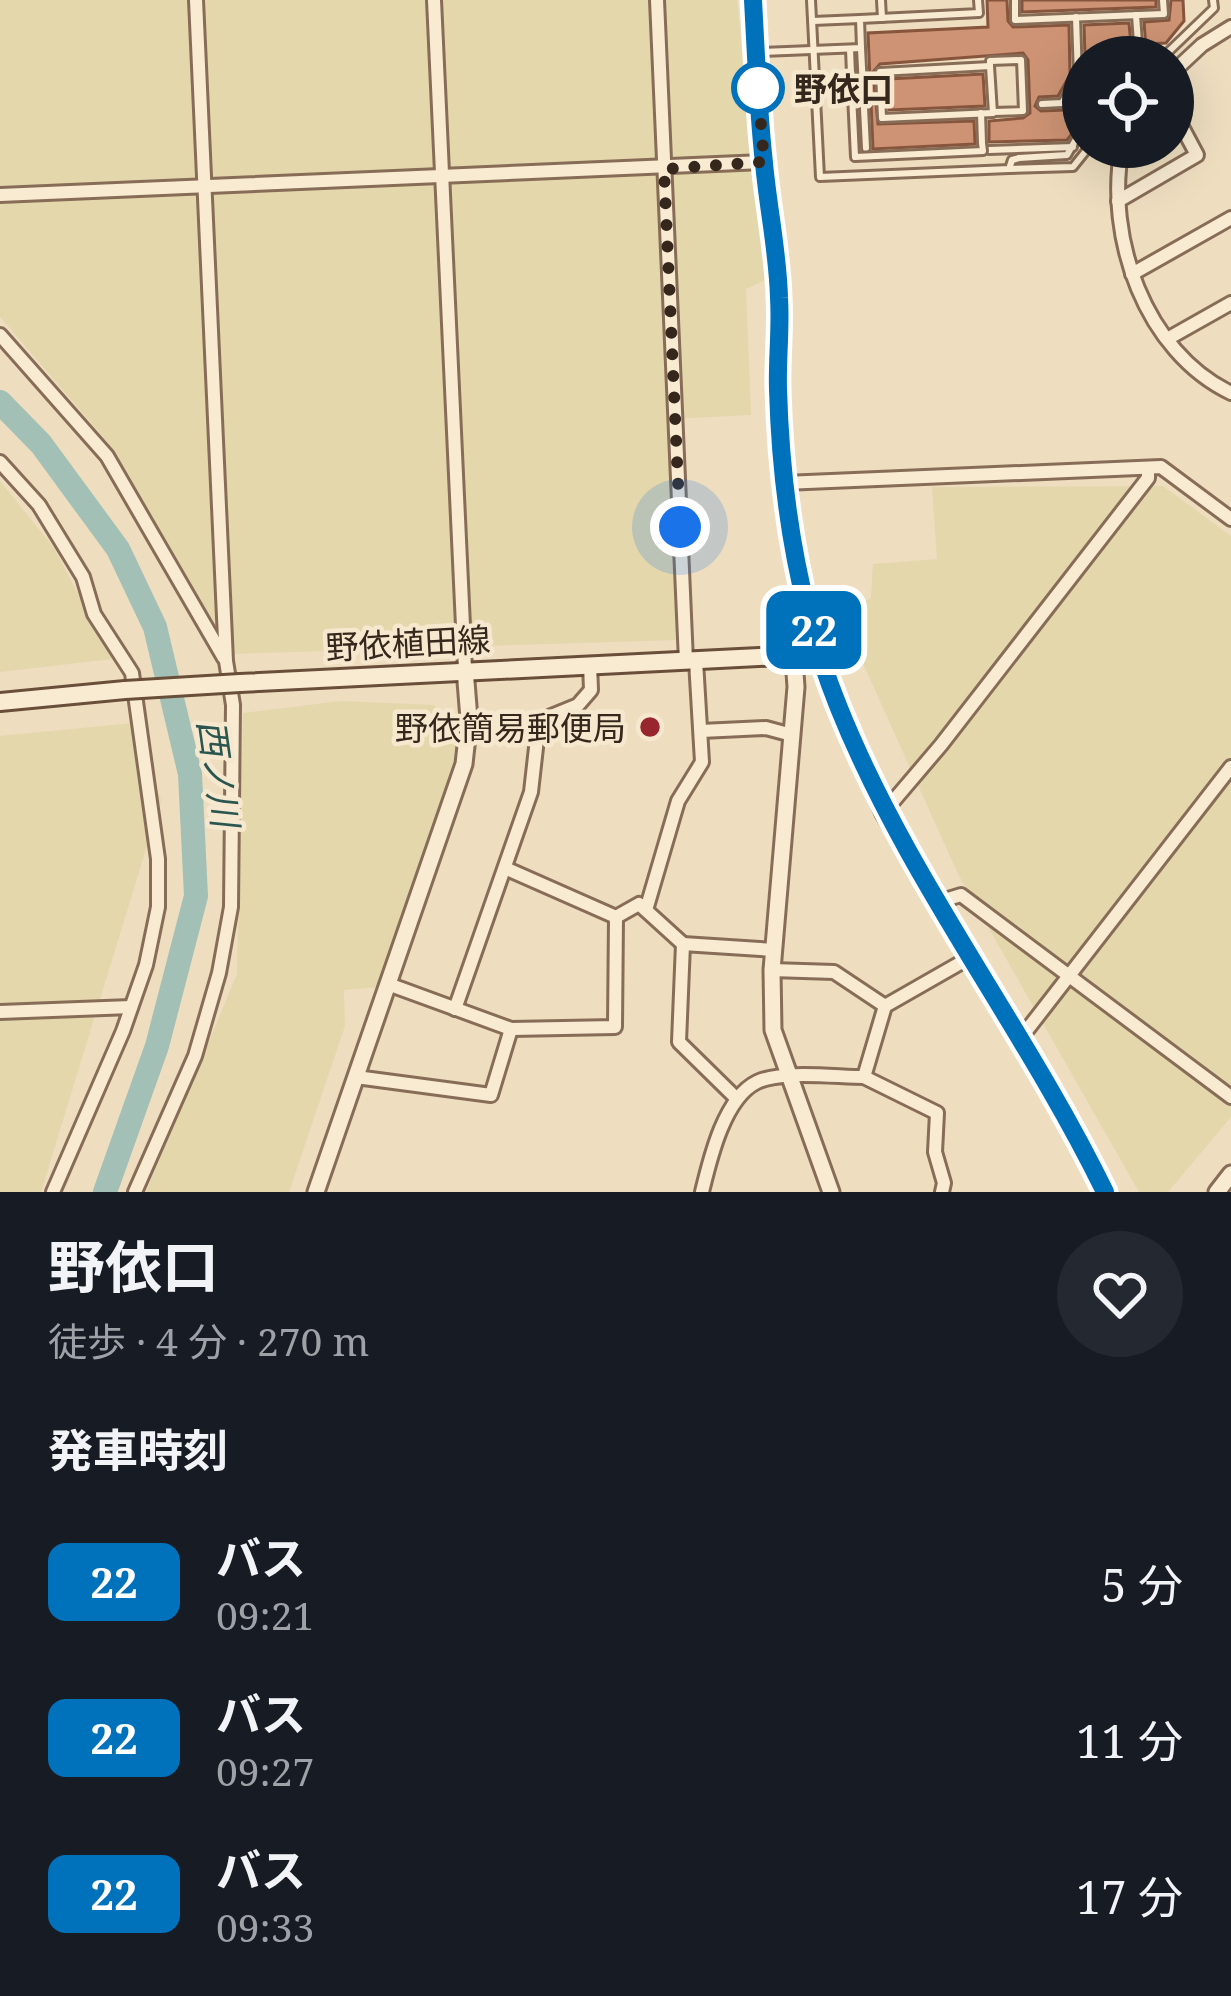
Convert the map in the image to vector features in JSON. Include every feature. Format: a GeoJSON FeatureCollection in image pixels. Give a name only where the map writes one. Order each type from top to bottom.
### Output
{"type":"FeatureCollection","features":[{"type":"Feature","properties":{"kind":"main road"},"geometry":{"type":"LineString","coordinates":[[753,0],[779,297],[777,384],[784,483],[797,565],[820,654],[884,812],[1077,1134],[1105,1192]]}},
{"type":"Feature","properties":{"kind":"main road","name":"野依植田線"},"geometry":{"type":"LineString","coordinates":[[0,702],[466,669],[820,654]]}},
{"type":"Feature","properties":{"kind":"street"},"geometry":{"type":"LineString","coordinates":[[135,1192],[195,1056],[232,907],[233,705],[226,662],[196,0]]}},
{"type":"Feature","properties":{"kind":"street"},"geometry":{"type":"LineString","coordinates":[[316,1192],[464,764],[469,718],[434,0]]}},
{"type":"Feature","properties":{"kind":"street"},"geometry":{"type":"LineString","coordinates":[[646,910],[678,800],[702,762],[691,661],[657,0]]}},
{"type":"Feature","properties":{"kind":"street"},"geometry":{"type":"LineString","coordinates":[[1194,52],[1231,27]]}},
{"type":"Feature","properties":{"kind":"street"},"geometry":{"type":"LineString","coordinates":[[0,195],[764,162]]}},
{"type":"Feature","properties":{"kind":"street"},"geometry":{"type":"LineString","coordinates":[[1119,168],[1124,254],[1132,274],[1169,338],[1204,380],[1231,393]]}},
{"type":"Feature","properties":{"kind":"street"},"geometry":{"type":"LineString","coordinates":[[1118,201],[1175,168]]}},
{"type":"Feature","properties":{"kind":"street"},"geometry":{"type":"LineString","coordinates":[[1132,274],[1231,218]]}},
{"type":"Feature","properties":{"kind":"street"},"geometry":{"type":"LineString","coordinates":[[1169,338],[1231,303]]}},
{"type":"Feature","properties":{"kind":"street"},"geometry":{"type":"LineString","coordinates":[[0,335],[106,456],[170,558],[226,662]]}},
{"type":"Feature","properties":{"kind":"street"},"geometry":{"type":"LineString","coordinates":[[0,462],[39,505],[83,577],[94,614],[132,673],[158,859],[158,907],[146,965],[53,1192]]}},
{"type":"Feature","properties":{"kind":"street"},"geometry":{"type":"LineString","coordinates":[[784,483],[1148,468],[1171,471],[1231,519]]}},
{"type":"Feature","properties":{"kind":"street"},"geometry":{"type":"LineString","coordinates":[[884,812],[1148,478],[1148,468]]}},
{"type":"Feature","properties":{"kind":"street"},"geometry":{"type":"LineString","coordinates":[[794,658],[772,970],[773,1030],[830,1192]]}},
{"type":"Feature","properties":{"kind":"street"},"geometry":{"type":"LineString","coordinates":[[455,1009],[531,792],[538,721],[578,705],[591,690],[590,664]]}},
{"type":"Feature","properties":{"kind":"street"},"geometry":{"type":"LineString","coordinates":[[700,731],[766,728],[792,735]]}},
{"type":"Feature","properties":{"kind":"street"},"geometry":{"type":"LineString","coordinates":[[1020,1039],[1231,766]]}},
{"type":"Feature","properties":{"kind":"street"},"geometry":{"type":"LineString","coordinates":[[505,868],[616,916]]}},
{"type":"Feature","properties":{"kind":"street"},"geometry":{"type":"LineString","coordinates":[[938,902],[961,895],[1231,1097]]}},
{"type":"Feature","properties":{"kind":"street"},"geometry":{"type":"LineString","coordinates":[[616,916],[639,904],[683,944],[774,950]]}},
{"type":"Feature","properties":{"kind":"street"},"geometry":{"type":"LineString","coordinates":[[388,984],[511,1029],[615,1028],[616,916]]}},
{"type":"Feature","properties":{"kind":"street"},"geometry":{"type":"LineString","coordinates":[[683,944],[679,1042],[737,1099]]}},
{"type":"Feature","properties":{"kind":"street"},"geometry":{"type":"LineString","coordinates":[[864,1077],[885,1006],[969,958]]}},
{"type":"Feature","properties":{"kind":"street"},"geometry":{"type":"LineString","coordinates":[[772,970],[833,972],[885,1006]]}},
{"type":"Feature","properties":{"kind":"street"},"geometry":{"type":"LineString","coordinates":[[0,1012],[131,1007]]}},
{"type":"Feature","properties":{"kind":"street"},"geometry":{"type":"LineString","coordinates":[[356,1077],[491,1095],[511,1029]]}},
{"type":"Feature","properties":{"kind":"street"},"geometry":{"type":"LineString","coordinates":[[702,1192],[737,1099],[754,1083],[788,1077],[864,1077],[937,1113],[935,1152],[942,1192]]}},
{"type":"Feature","properties":{"kind":"street"},"geometry":{"type":"LineString","coordinates":[[1217,1192],[1231,1174]]}},
{"type":"Feature","properties":{"kind":"lane"},"geometry":{"type":"LineString","coordinates":[[812,0],[820,177],[1062,166]]}},
{"type":"Feature","properties":{"kind":"lane"},"geometry":{"type":"LineString","coordinates":[[881,0],[882,18]]}},
{"type":"Feature","properties":{"kind":"lane"},"geometry":{"type":"LineString","coordinates":[[813,21],[979,13],[978,0]]}},
{"type":"Feature","properties":{"kind":"lane"},"geometry":{"type":"LineString","coordinates":[[1015,0],[1016,20],[1164,14],[1163,0]]}},
{"type":"Feature","properties":{"kind":"lane"},"geometry":{"type":"LineString","coordinates":[[1185,36],[1214,8],[1213,0]]}},
{"type":"Feature","properties":{"kind":"lane"},"geometry":{"type":"LineString","coordinates":[[1136,15],[1137,36]]}},
{"type":"Feature","properties":{"kind":"lane"},"geometry":{"type":"LineString","coordinates":[[1042,104],[1062,103],[1078,77],[1076,17]]}},
{"type":"Feature","properties":{"kind":"lane"},"geometry":{"type":"LineString","coordinates":[[860,20],[866,148]]}},
{"type":"Feature","properties":{"kind":"lane"},"geometry":{"type":"LineString","coordinates":[[755,52],[861,48]]}},
{"type":"Feature","properties":{"kind":"lane"},"geometry":{"type":"LineString","coordinates":[[850,49],[855,157],[983,151],[986,147],[1062,147]]}},
{"type":"Feature","properties":{"kind":"lane"},"geometry":{"type":"LineString","coordinates":[[991,66],[880,72],[882,118],[1023,111],[1021,60],[990,61],[991,66],[993,112]]}},
{"type":"Feature","properties":{"kind":"lane"},"geometry":{"type":"LineString","coordinates":[[981,113],[986,147]]}},
{"type":"Feature","properties":{"kind":"lane"},"geometry":{"type":"LineString","coordinates":[[1009,169],[1012,160],[1019,158],[1062,156]]}},
{"type":"Feature","properties":{"kind":"lane"},"geometry":{"type":"LineString","coordinates":[[867,163],[868,175]]}},
{"type":"Feature","properties":{"kind":"shaded area"},"geometry":{"type":"Polygon","coordinates":[[[0,0],[737,0],[767,279],[746,289],[751,415],[671,419],[676,640],[233,654],[110,445],[0,317],[0,0]]]}},
{"type":"Feature","properties":{"kind":"shaded area"},"geometry":{"type":"Polygon","coordinates":[[[0,481],[54,548],[112,659],[0,672],[0,481]]]}},
{"type":"Feature","properties":{"kind":"shaded area"},"geometry":{"type":"Polygon","coordinates":[[[1163,486],[1231,536],[1231,1117],[1168,1192],[1139,1192],[959,876],[841,615],[871,598],[873,564],[937,559],[932,487],[1163,486]]]}},
{"type":"Feature","properties":{"kind":"shaded area"},"geometry":{"type":"Polygon","coordinates":[[[341,701],[433,705],[468,727],[380,987],[344,990],[345,1026],[289,1192],[146,1192],[237,974],[243,713],[341,701]]]}},
{"type":"Feature","properties":{"kind":"shaded area"},"geometry":{"type":"Polygon","coordinates":[[[133,723],[161,800],[41,1192],[0,1192],[0,736],[133,723]]]}},
{"type":"Feature","properties":{"kind":"building"},"geometry":{"type":"Polygon","coordinates":[[[987,0],[1007,0],[1013,27],[1069,25],[1069,36],[1062,36],[1062,89],[1058,96],[1039,97],[1035,106],[1041,111],[1062,110],[1062,140],[989,142],[989,121],[1030,113],[1028,60],[1023,53],[880,64],[873,72],[878,124],[974,121],[975,144],[873,149],[868,33],[988,27],[987,0]]]}},
{"type":"Feature","properties":{"kind":"building"},"geometry":{"type":"Polygon","coordinates":[[[1022,0],[1156,0],[1156,7],[1022,12],[1022,0]]]}},
{"type":"Feature","properties":{"kind":"building"},"geometry":{"type":"Polygon","coordinates":[[[1171,0],[1183,0],[1184,21],[1172,36],[1145,36],[1144,22],[1169,20],[1171,0]]]}},
{"type":"Feature","properties":{"kind":"building"},"geometry":{"type":"Polygon","coordinates":[[[1129,23],[1130,36],[1084,36],[1084,25],[1129,23]]]}},
{"type":"Feature","properties":{"kind":"building"},"geometry":{"type":"Polygon","coordinates":[[[983,74],[985,106],[889,110],[888,79],[983,74]]]}},
{"type":"Feature","properties":{"kind":"waterway","name":"西ノ川"},"geometry":{"type":"LineString","coordinates":[[0,402],[41,444],[118,549],[155,627],[190,774],[196,896],[157,1046],[105,1192]]}},
{"type":"Feature","properties":{"kind":"bus line","name":"22"},"geometry":{"type":"LineString","coordinates":[[753,0],[779,297],[777,384],[784,483],[797,565],[820,654],[884,812],[1077,1134],[1105,1192]]}},
{"type":"Feature","properties":{"kind":"place","name":"野依口"},"geometry":{"type":"Point","coordinates":[758,88]}},
{"type":"Feature","properties":{"kind":"place","name":"野依簡易郵便局"},"geometry":{"type":"Point","coordinates":[650,727]}},
{"type":"Feature","properties":{"kind":"route"},"geometry":{"type":"LineString","coordinates":[[680,527],[664,169],[764,162],[758,88]]}}]}
